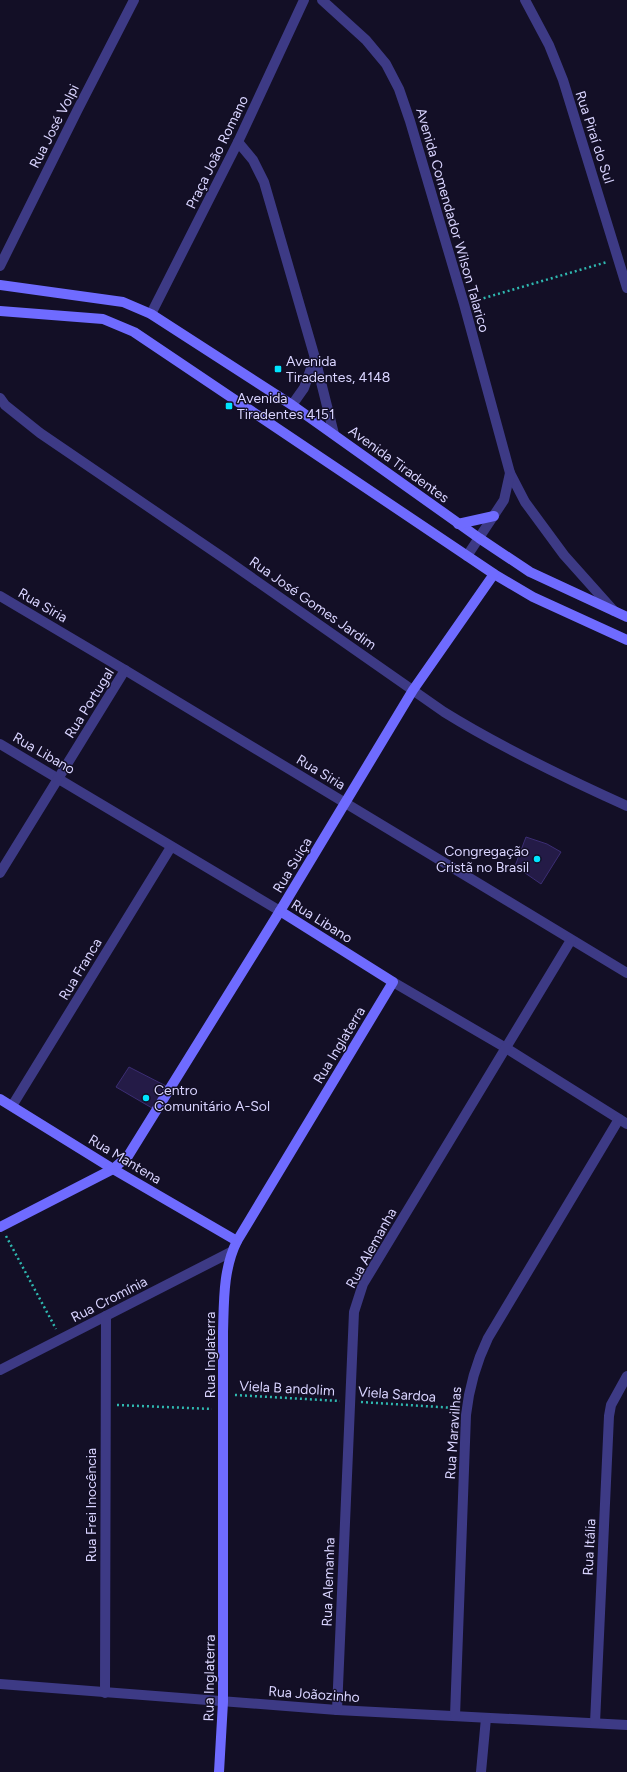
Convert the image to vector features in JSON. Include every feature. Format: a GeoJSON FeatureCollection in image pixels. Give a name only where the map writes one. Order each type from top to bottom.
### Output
{"type":"FeatureCollection","features":[{"type":"Feature","properties":{"kind":"street","name":"Rua José Volpi"},"geometry":{"type":"LineString","coordinates":[[0,266],[134,0]]}},
{"type":"Feature","properties":{"kind":"street","name":"Praça João Romano"},"geometry":{"type":"LineString","coordinates":[[151,314],[238,142],[304,0]]}},
{"type":"Feature","properties":{"kind":"street","name":"Avenida Comendador Wilson Talarico"},"geometry":{"type":"LineString","coordinates":[[322,0],[366,40],[386,64],[399,89],[410,121],[464,304],[510,474],[525,502],[551,538],[614,611]]}},
{"type":"Feature","properties":{"kind":"street","name":"Rua Piraí do Sul"},"geometry":{"type":"LineString","coordinates":[[525,0],[549,45],[562,80],[623,257],[627,288]]}},
{"type":"Feature","properties":{"kind":"street"},"geometry":{"type":"LineString","coordinates":[[238,142],[253,160],[264,182],[315,358],[334,434]]}},
{"type":"Feature","properties":{"kind":"street","name":"Avenida Tiradentes"},"geometry":{"type":"LineString","coordinates":[[0,285],[123,302],[151,314],[292,405],[458,524],[530,572],[627,617]]}},
{"type":"Feature","properties":{"kind":"street"},"geometry":{"type":"LineString","coordinates":[[0,311],[103,319],[134,332],[494,574],[533,597],[627,640]]}},
{"type":"Feature","properties":{"kind":"street"},"geometry":{"type":"LineString","coordinates":[[292,405],[304,388],[315,358]]}},
{"type":"Feature","properties":{"kind":"street","name":"Rua José Gomes Jardim"},"geometry":{"type":"LineString","coordinates":[[0,398],[5,405],[40,433],[444,712],[478,734],[572,781],[627,806]]}},
{"type":"Feature","properties":{"kind":"street","name":"Avenida Comendador Wilson Talarico"},"geometry":{"type":"LineString","coordinates":[[467,556],[504,500],[510,474]]}},
{"type":"Feature","properties":{"kind":"street"},"geometry":{"type":"LineString","coordinates":[[458,524],[494,516]]}},
{"type":"Feature","properties":{"kind":"street","name":"Rua Suiça"},"geometry":{"type":"LineString","coordinates":[[0,1227],[113,1169],[128,1156],[280,911],[413,690],[494,574]]}},
{"type":"Feature","properties":{"kind":"street","name":"Rua Siria"},"geometry":{"type":"LineString","coordinates":[[0,596],[627,973]]}},
{"type":"Feature","properties":{"kind":"street","name":"Rua Portugal"},"geometry":{"type":"LineString","coordinates":[[0,873],[125,670]]}},
{"type":"Feature","properties":{"kind":"street","name":"Rua Libano"},"geometry":{"type":"LineString","coordinates":[[0,744],[280,911],[393,982],[506,1048],[623,1122]]}},
{"type":"Feature","properties":{"kind":"street","name":"Rua Franca"},"geometry":{"type":"LineString","coordinates":[[12,1106],[171,847]]}},
{"type":"Feature","properties":{"kind":"street","name":"Rua Alemanha"},"geometry":{"type":"LineString","coordinates":[[337,1710],[354,1312],[363,1284],[572,940]]}},
{"type":"Feature","properties":{"kind":"street","name":"Rua Inglaterra"},"geometry":{"type":"LineString","coordinates":[[219,1772],[223,1702],[224,1293],[231,1252],[393,982]]}},
{"type":"Feature","properties":{"kind":"street","name":"Rua Mantena"},"geometry":{"type":"LineString","coordinates":[[0,1099],[113,1169],[237,1240]]}},
{"type":"Feature","properties":{"kind":"street","name":"Rua Maravilhas"},"geometry":{"type":"LineString","coordinates":[[455,1716],[467,1409],[476,1362],[488,1338],[623,1122]]}},
{"type":"Feature","properties":{"kind":"street","name":"Rua Cromínia"},"geometry":{"type":"LineString","coordinates":[[0,1370],[231,1252]]}},
{"type":"Feature","properties":{"kind":"street","name":"Rua Frei Inocência"},"geometry":{"type":"LineString","coordinates":[[106,1316],[106,1693]]}},
{"type":"Feature","properties":{"kind":"street","name":"Rua Itália"},"geometry":{"type":"LineString","coordinates":[[595,1723],[609,1416],[611,1405],[627,1376]]}},
{"type":"Feature","properties":{"kind":"street","name":"Rua Joãozinho"},"geometry":{"type":"LineString","coordinates":[[0,1684],[337,1710],[627,1725]]}},
{"type":"Feature","properties":{"kind":"street"},"geometry":{"type":"LineString","coordinates":[[481,1772],[486,1718]]}},
{"type":"Feature","properties":{"kind":"path"},"geometry":{"type":"LineString","coordinates":[[464,304],[623,257]]}},
{"type":"Feature","properties":{"kind":"path"},"geometry":{"type":"LineString","coordinates":[[0,1227],[61,1339]]}},
{"type":"Feature","properties":{"kind":"path","name":"Viela B andolim"},"geometry":{"type":"LineString","coordinates":[[224,1394],[349,1401]]}},
{"type":"Feature","properties":{"kind":"path","name":"Viela Sardoa"},"geometry":{"type":"LineString","coordinates":[[349,1401],[467,1409]]}},
{"type":"Feature","properties":{"kind":"path"},"geometry":{"type":"LineString","coordinates":[[105,1404],[224,1409]]}},
{"type":"Feature","properties":{"kind":"building","name":"Congregação Cristã no Brasil"},"geometry":{"type":"Polygon","coordinates":[[[526,837],[547,844],[561,852],[541,884],[515,866],[526,837]]]}},
{"type":"Feature","properties":{"kind":"building","name":"Centro Comunitário A-Sol"},"geometry":{"type":"Polygon","coordinates":[[[129,1067],[166,1086],[152,1108],[116,1087],[129,1067]]]}},
{"type":"Feature","properties":{"kind":"place","name":"Avenida Tiradentes, 4148"},"geometry":{"type":"Point","coordinates":[278,369]}},
{"type":"Feature","properties":{"kind":"place","name":"Avenida Tiradentes 4151"},"geometry":{"type":"Point","coordinates":[229,406]}},
{"type":"Feature","properties":{"kind":"place","name":"Congregação Cristã no Brasil"},"geometry":{"type":"Point","coordinates":[537,859]}},
{"type":"Feature","properties":{"kind":"place","name":"Centro Comunitário A-Sol"},"geometry":{"type":"Point","coordinates":[146,1098]}}]}
